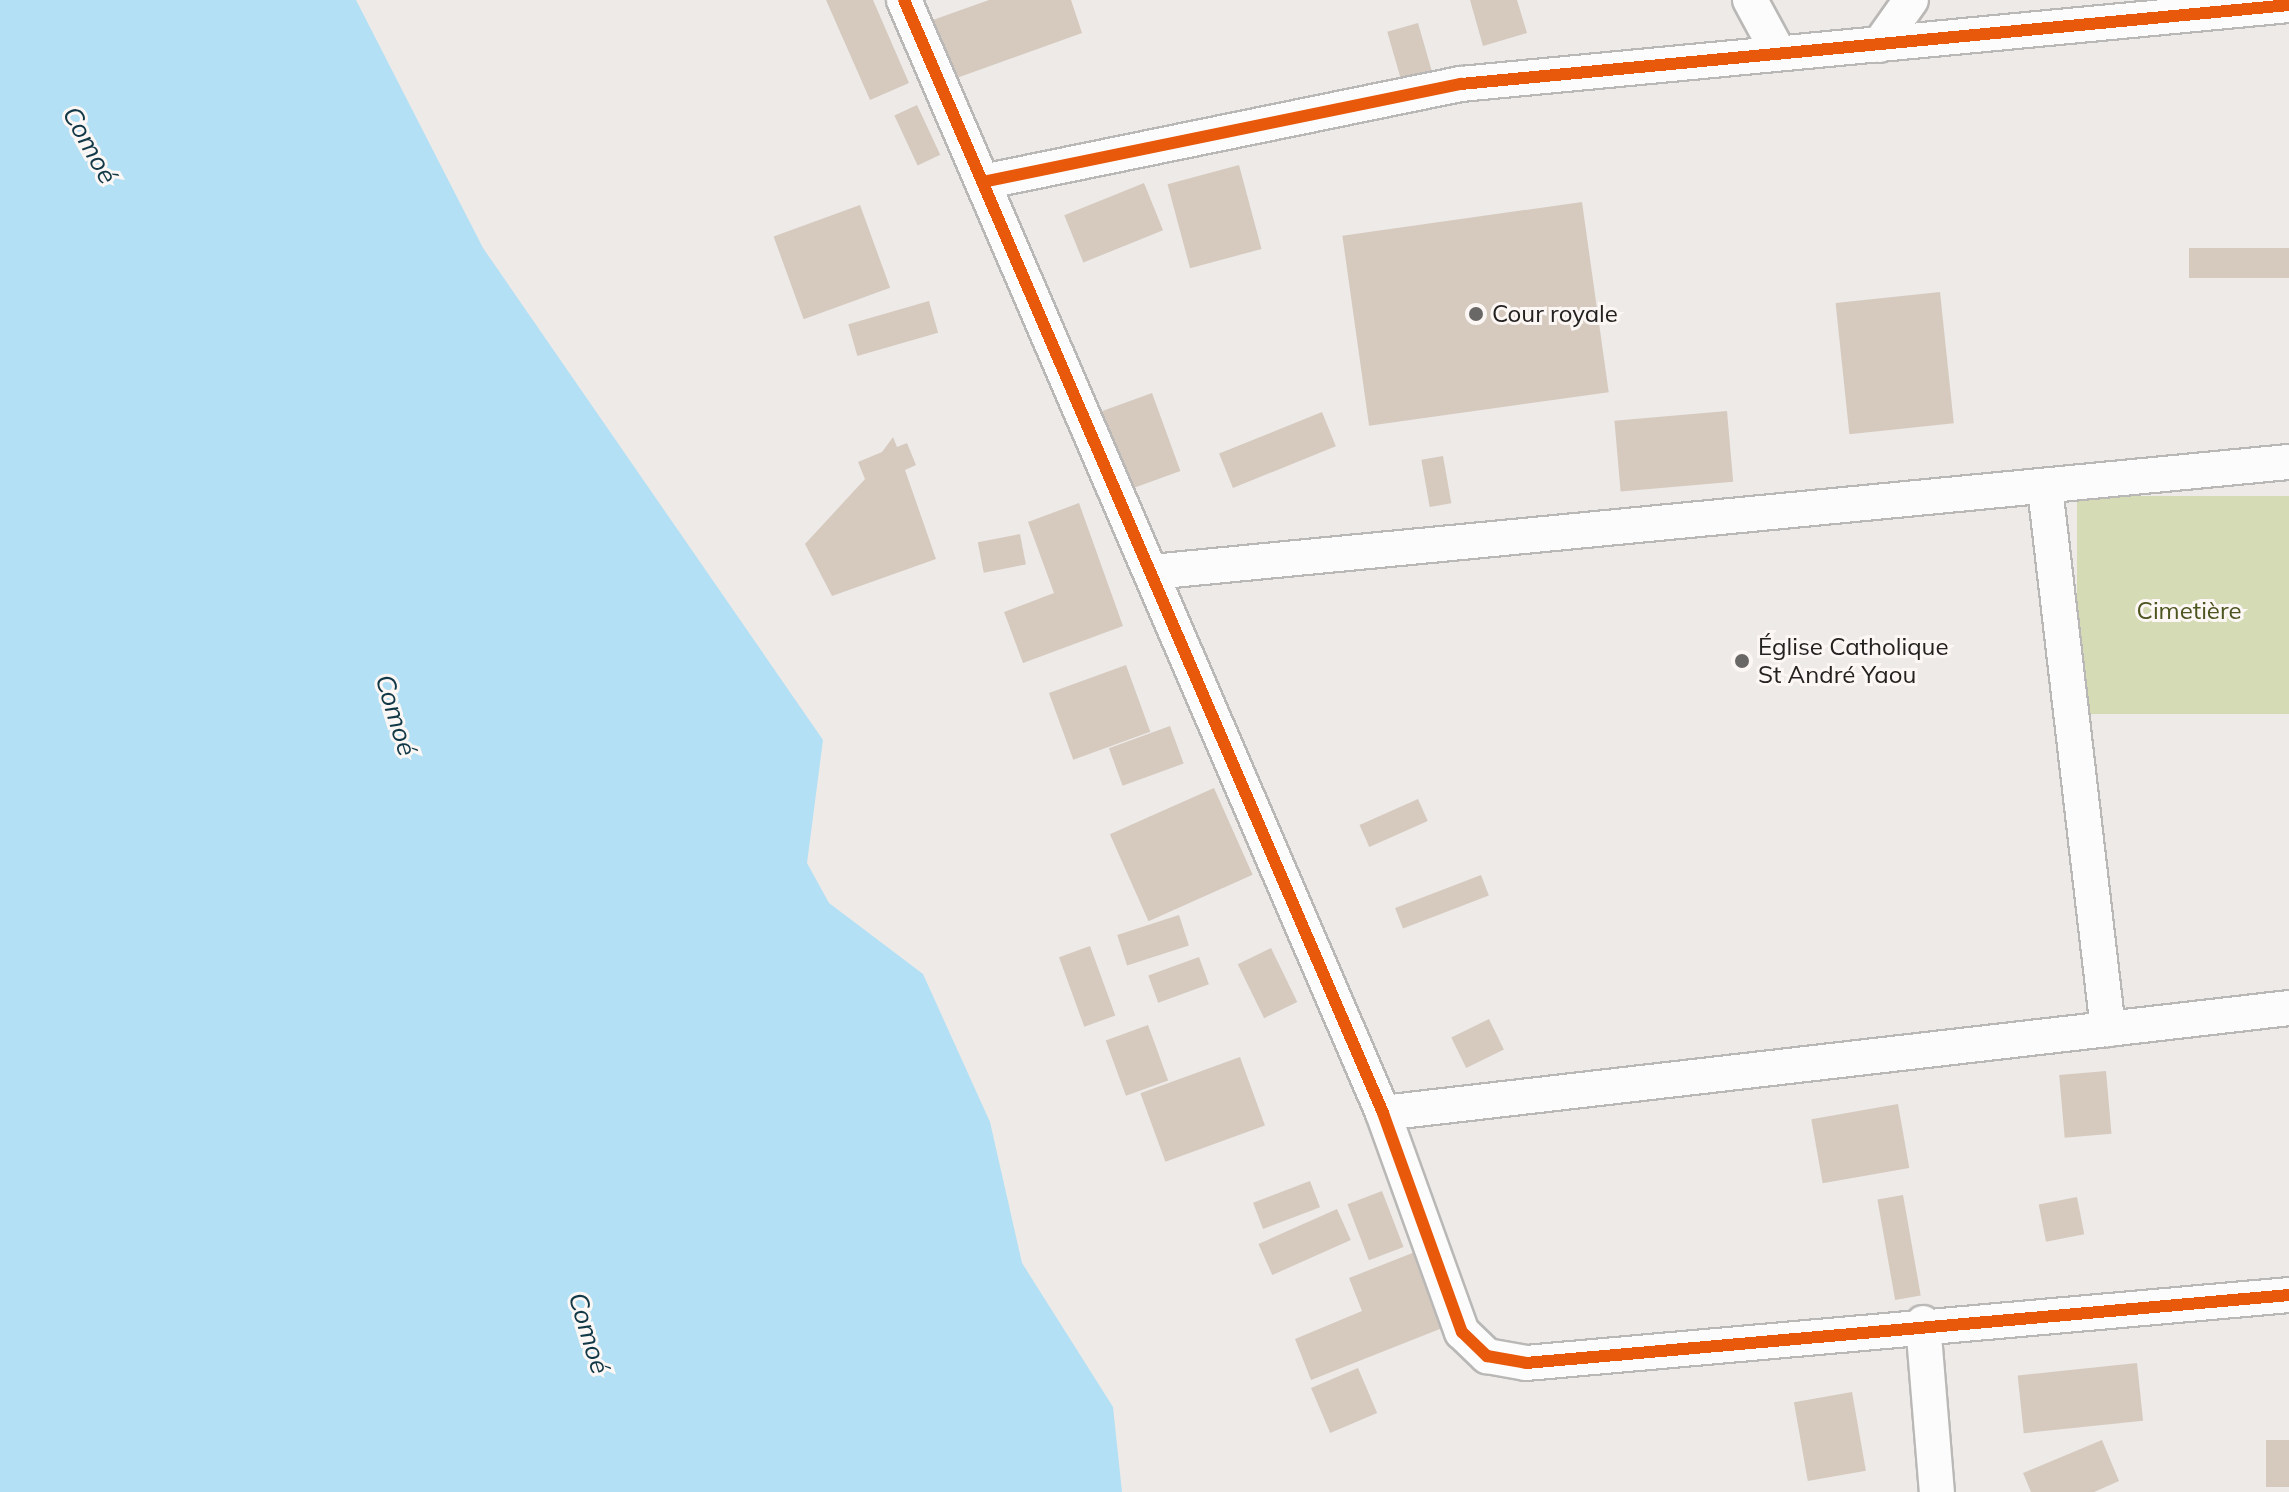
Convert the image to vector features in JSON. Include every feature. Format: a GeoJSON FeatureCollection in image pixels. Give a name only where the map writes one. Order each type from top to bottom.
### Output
{"type":"FeatureCollection","features":[{"type":"Feature","properties":{"kind":"street"},"geometry":{"type":"LineString","coordinates":[[904,0],[1383,1113],[1462,1332],[1487,1356],[1526,1363],[1923,1323],[2289,1295]]}},
{"type":"Feature","properties":{"kind":"street"},"geometry":{"type":"LineString","coordinates":[[1750,0],[1776,48]]}},
{"type":"Feature","properties":{"kind":"street"},"geometry":{"type":"LineString","coordinates":[[1879,45],[1911,0]]}},
{"type":"Feature","properties":{"kind":"street"},"geometry":{"type":"LineString","coordinates":[[983,182],[1461,84],[1776,48],[1879,45],[2289,5]]}},
{"type":"Feature","properties":{"kind":"street"},"geometry":{"type":"LineString","coordinates":[[1152,572],[2289,462]]}},
{"type":"Feature","properties":{"kind":"street"},"geometry":{"type":"LineString","coordinates":[[2045,488],[2108,1029]]}},
{"type":"Feature","properties":{"kind":"street"},"geometry":{"type":"LineString","coordinates":[[1383,1113],[2289,1008]]}},
{"type":"Feature","properties":{"kind":"street"},"geometry":{"type":"LineString","coordinates":[[1923,1323],[1937,1492]]}},
{"type":"Feature","properties":{"kind":"green space","name":"Cimetière"},"geometry":{"type":"Polygon","coordinates":[[[2077,496],[2289,496],[2289,714],[2077,714],[2077,496]]]}},
{"type":"Feature","properties":{"kind":"water","name":"Comoé"},"geometry":{"type":"Polygon","coordinates":[[[0,0],[356,0],[483,248],[823,740],[807,863],[829,903],[923,974],[990,1122],[1022,1263],[1113,1407],[1122,1492],[0,1492],[0,0]]]}},
{"type":"Feature","properties":{"kind":"building"},"geometry":{"type":"Polygon","coordinates":[[[826,0],[873,0],[909,83],[870,100],[826,0]]]}},
{"type":"Feature","properties":{"kind":"building"},"geometry":{"type":"Polygon","coordinates":[[[989,0],[1071,0],[1082,33],[951,80],[930,21],[989,0]]]}},
{"type":"Feature","properties":{"kind":"building"},"geometry":{"type":"Polygon","coordinates":[[[1470,0],[1517,0],[1527,33],[1483,46],[1470,0]]]}},
{"type":"Feature","properties":{"kind":"building"},"geometry":{"type":"Polygon","coordinates":[[[1418,23],[1434,78],[1403,87],[1387,32],[1418,23]]]}},
{"type":"Feature","properties":{"kind":"building"},"geometry":{"type":"Polygon","coordinates":[[[917,105],[940,155],[918,165],[894,116],[917,105]]]}},
{"type":"Feature","properties":{"kind":"building"},"geometry":{"type":"Polygon","coordinates":[[[1239,165],[1262,249],[1190,268],[1168,184],[1239,165]]]}},
{"type":"Feature","properties":{"kind":"building"},"geometry":{"type":"Polygon","coordinates":[[[1144,183],[1163,230],[1083,263],[1064,215],[1144,183]]]}},
{"type":"Feature","properties":{"kind":"building","name":"Cour royale"},"geometry":{"type":"Polygon","coordinates":[[[1582,202],[1609,392],[1369,426],[1342,236],[1582,202]]]}},
{"type":"Feature","properties":{"kind":"building"},"geometry":{"type":"Polygon","coordinates":[[[860,205],[890,288],[804,319],[774,236],[860,205]]]}},
{"type":"Feature","properties":{"kind":"building"},"geometry":{"type":"Polygon","coordinates":[[[2189,248],[2289,248],[2289,278],[2189,278],[2189,248]]]}},
{"type":"Feature","properties":{"kind":"building"},"geometry":{"type":"Polygon","coordinates":[[[1940,292],[1954,423],[1849,434],[1836,303],[1940,292]]]}},
{"type":"Feature","properties":{"kind":"building"},"geometry":{"type":"Polygon","coordinates":[[[929,301],[938,333],[857,356],[848,324],[929,301]]]}},
{"type":"Feature","properties":{"kind":"building"},"geometry":{"type":"Polygon","coordinates":[[[1152,393],[1180,471],[1126,491],[1097,413],[1152,393]]]}},
{"type":"Feature","properties":{"kind":"building"},"geometry":{"type":"Polygon","coordinates":[[[1727,411],[1733,482],[1621,492],[1614,421],[1727,411]]]}},
{"type":"Feature","properties":{"kind":"building"},"geometry":{"type":"Polygon","coordinates":[[[1322,412],[1336,446],[1233,488],[1219,454],[1322,412]]]}},
{"type":"Feature","properties":{"kind":"building"},"geometry":{"type":"Polygon","coordinates":[[[893,437],[897,447],[907,443],[916,465],[905,470],[936,559],[832,596],[805,544],[865,479],[858,462],[882,452],[893,437]]]}},
{"type":"Feature","properties":{"kind":"building"},"geometry":{"type":"Polygon","coordinates":[[[1443,456],[1451,503],[1430,507],[1421,460],[1443,456]]]}},
{"type":"Feature","properties":{"kind":"building"},"geometry":{"type":"Polygon","coordinates":[[[1079,503],[1123,626],[1023,663],[1004,612],[1054,593],[1028,522],[1079,503]]]}},
{"type":"Feature","properties":{"kind":"building"},"geometry":{"type":"Polygon","coordinates":[[[1020,534],[1026,564],[984,573],[978,542],[1020,534]]]}},
{"type":"Feature","properties":{"kind":"building"},"geometry":{"type":"Polygon","coordinates":[[[1126,665],[1150,732],[1073,760],[1049,693],[1126,665]]]}},
{"type":"Feature","properties":{"kind":"building"},"geometry":{"type":"Polygon","coordinates":[[[1170,726],[1184,764],[1123,786],[1109,748],[1170,726]]]}},
{"type":"Feature","properties":{"kind":"building"},"geometry":{"type":"Polygon","coordinates":[[[1214,788],[1253,875],[1148,921],[1110,834],[1214,788]]]}},
{"type":"Feature","properties":{"kind":"building"},"geometry":{"type":"Polygon","coordinates":[[[1418,799],[1428,821],[1369,847],[1360,825],[1418,799]]]}},
{"type":"Feature","properties":{"kind":"building"},"geometry":{"type":"Polygon","coordinates":[[[1481,875],[1489,896],[1403,929],[1395,908],[1481,875]]]}},
{"type":"Feature","properties":{"kind":"building"},"geometry":{"type":"Polygon","coordinates":[[[1179,915],[1189,945],[1127,966],[1117,935],[1179,915]]]}},
{"type":"Feature","properties":{"kind":"building"},"geometry":{"type":"Polygon","coordinates":[[[1090,946],[1115,1016],[1084,1027],[1059,957],[1090,946]]]}},
{"type":"Feature","properties":{"kind":"building"},"geometry":{"type":"Polygon","coordinates":[[[1271,948],[1297,1002],[1264,1018],[1238,964],[1271,948]]]}},
{"type":"Feature","properties":{"kind":"building"},"geometry":{"type":"Polygon","coordinates":[[[1199,957],[1209,984],[1158,1003],[1148,975],[1199,957]]]}},
{"type":"Feature","properties":{"kind":"building"},"geometry":{"type":"Polygon","coordinates":[[[1489,1019],[1504,1050],[1466,1068],[1451,1037],[1489,1019]]]}},
{"type":"Feature","properties":{"kind":"building"},"geometry":{"type":"Polygon","coordinates":[[[1148,1025],[1168,1080],[1126,1096],[1106,1040],[1148,1025]]]}},
{"type":"Feature","properties":{"kind":"building"},"geometry":{"type":"Polygon","coordinates":[[[1240,1057],[1265,1126],[1165,1162],[1140,1093],[1240,1057]]]}},
{"type":"Feature","properties":{"kind":"building"},"geometry":{"type":"Polygon","coordinates":[[[2106,1071],[2111,1134],[2065,1138],[2059,1075],[2106,1071]]]}},
{"type":"Feature","properties":{"kind":"building"},"geometry":{"type":"Polygon","coordinates":[[[1898,1104],[1909,1168],[1823,1183],[1811,1119],[1898,1104]]]}},
{"type":"Feature","properties":{"kind":"building"},"geometry":{"type":"Polygon","coordinates":[[[1310,1181],[1320,1207],[1263,1229],[1253,1203],[1310,1181]]]}},
{"type":"Feature","properties":{"kind":"building"},"geometry":{"type":"Polygon","coordinates":[[[1382,1191],[1404,1247],[1369,1260],[1347,1204],[1382,1191]]]}},
{"type":"Feature","properties":{"kind":"building"},"geometry":{"type":"Polygon","coordinates":[[[1903,1195],[1921,1295],[1895,1300],[1877,1200],[1903,1195]]]}},
{"type":"Feature","properties":{"kind":"building"},"geometry":{"type":"Polygon","coordinates":[[[2077,1197],[2084,1234],[2046,1242],[2039,1204],[2077,1197]]]}},
{"type":"Feature","properties":{"kind":"building"},"geometry":{"type":"Polygon","coordinates":[[[1337,1209],[1351,1240],[1272,1275],[1258,1244],[1337,1209]]]}},
{"type":"Feature","properties":{"kind":"building"},"geometry":{"type":"Polygon","coordinates":[[[1420,1250],[1450,1325],[1311,1380],[1295,1339],[1362,1311],[1349,1278],[1420,1250]]]}},
{"type":"Feature","properties":{"kind":"building"},"geometry":{"type":"Polygon","coordinates":[[[2137,1363],[2143,1421],[2024,1433],[2018,1376],[2137,1363]]]}},
{"type":"Feature","properties":{"kind":"building"},"geometry":{"type":"Polygon","coordinates":[[[1358,1368],[1377,1413],[1330,1433],[1311,1388],[1358,1368]]]}},
{"type":"Feature","properties":{"kind":"building"},"geometry":{"type":"Polygon","coordinates":[[[1852,1392],[1866,1471],[1808,1481],[1794,1402],[1852,1392]]]}},
{"type":"Feature","properties":{"kind":"building"},"geometry":{"type":"Polygon","coordinates":[[[2102,1440],[2119,1481],[2094,1492],[2031,1492],[2023,1473],[2102,1440]]]}},
{"type":"Feature","properties":{"kind":"building"},"geometry":{"type":"Polygon","coordinates":[[[2266,1440],[2289,1440],[2289,1487],[2266,1487],[2266,1440]]]}},
{"type":"Feature","properties":{"kind":"cycle path"},"geometry":{"type":"LineString","coordinates":[[904,0],[1383,1113],[1462,1332],[1487,1356],[1526,1363],[2289,1295]]}},
{"type":"Feature","properties":{"kind":"cycle path"},"geometry":{"type":"LineString","coordinates":[[983,182],[1461,84],[2289,5]]}},
{"type":"Feature","properties":{"kind":"place","name":"Cour royale"},"geometry":{"type":"Point","coordinates":[1476,314]}},
{"type":"Feature","properties":{"kind":"place","name":"Église Catholique St André Yaou"},"geometry":{"type":"Point","coordinates":[1742,661]}}]}
